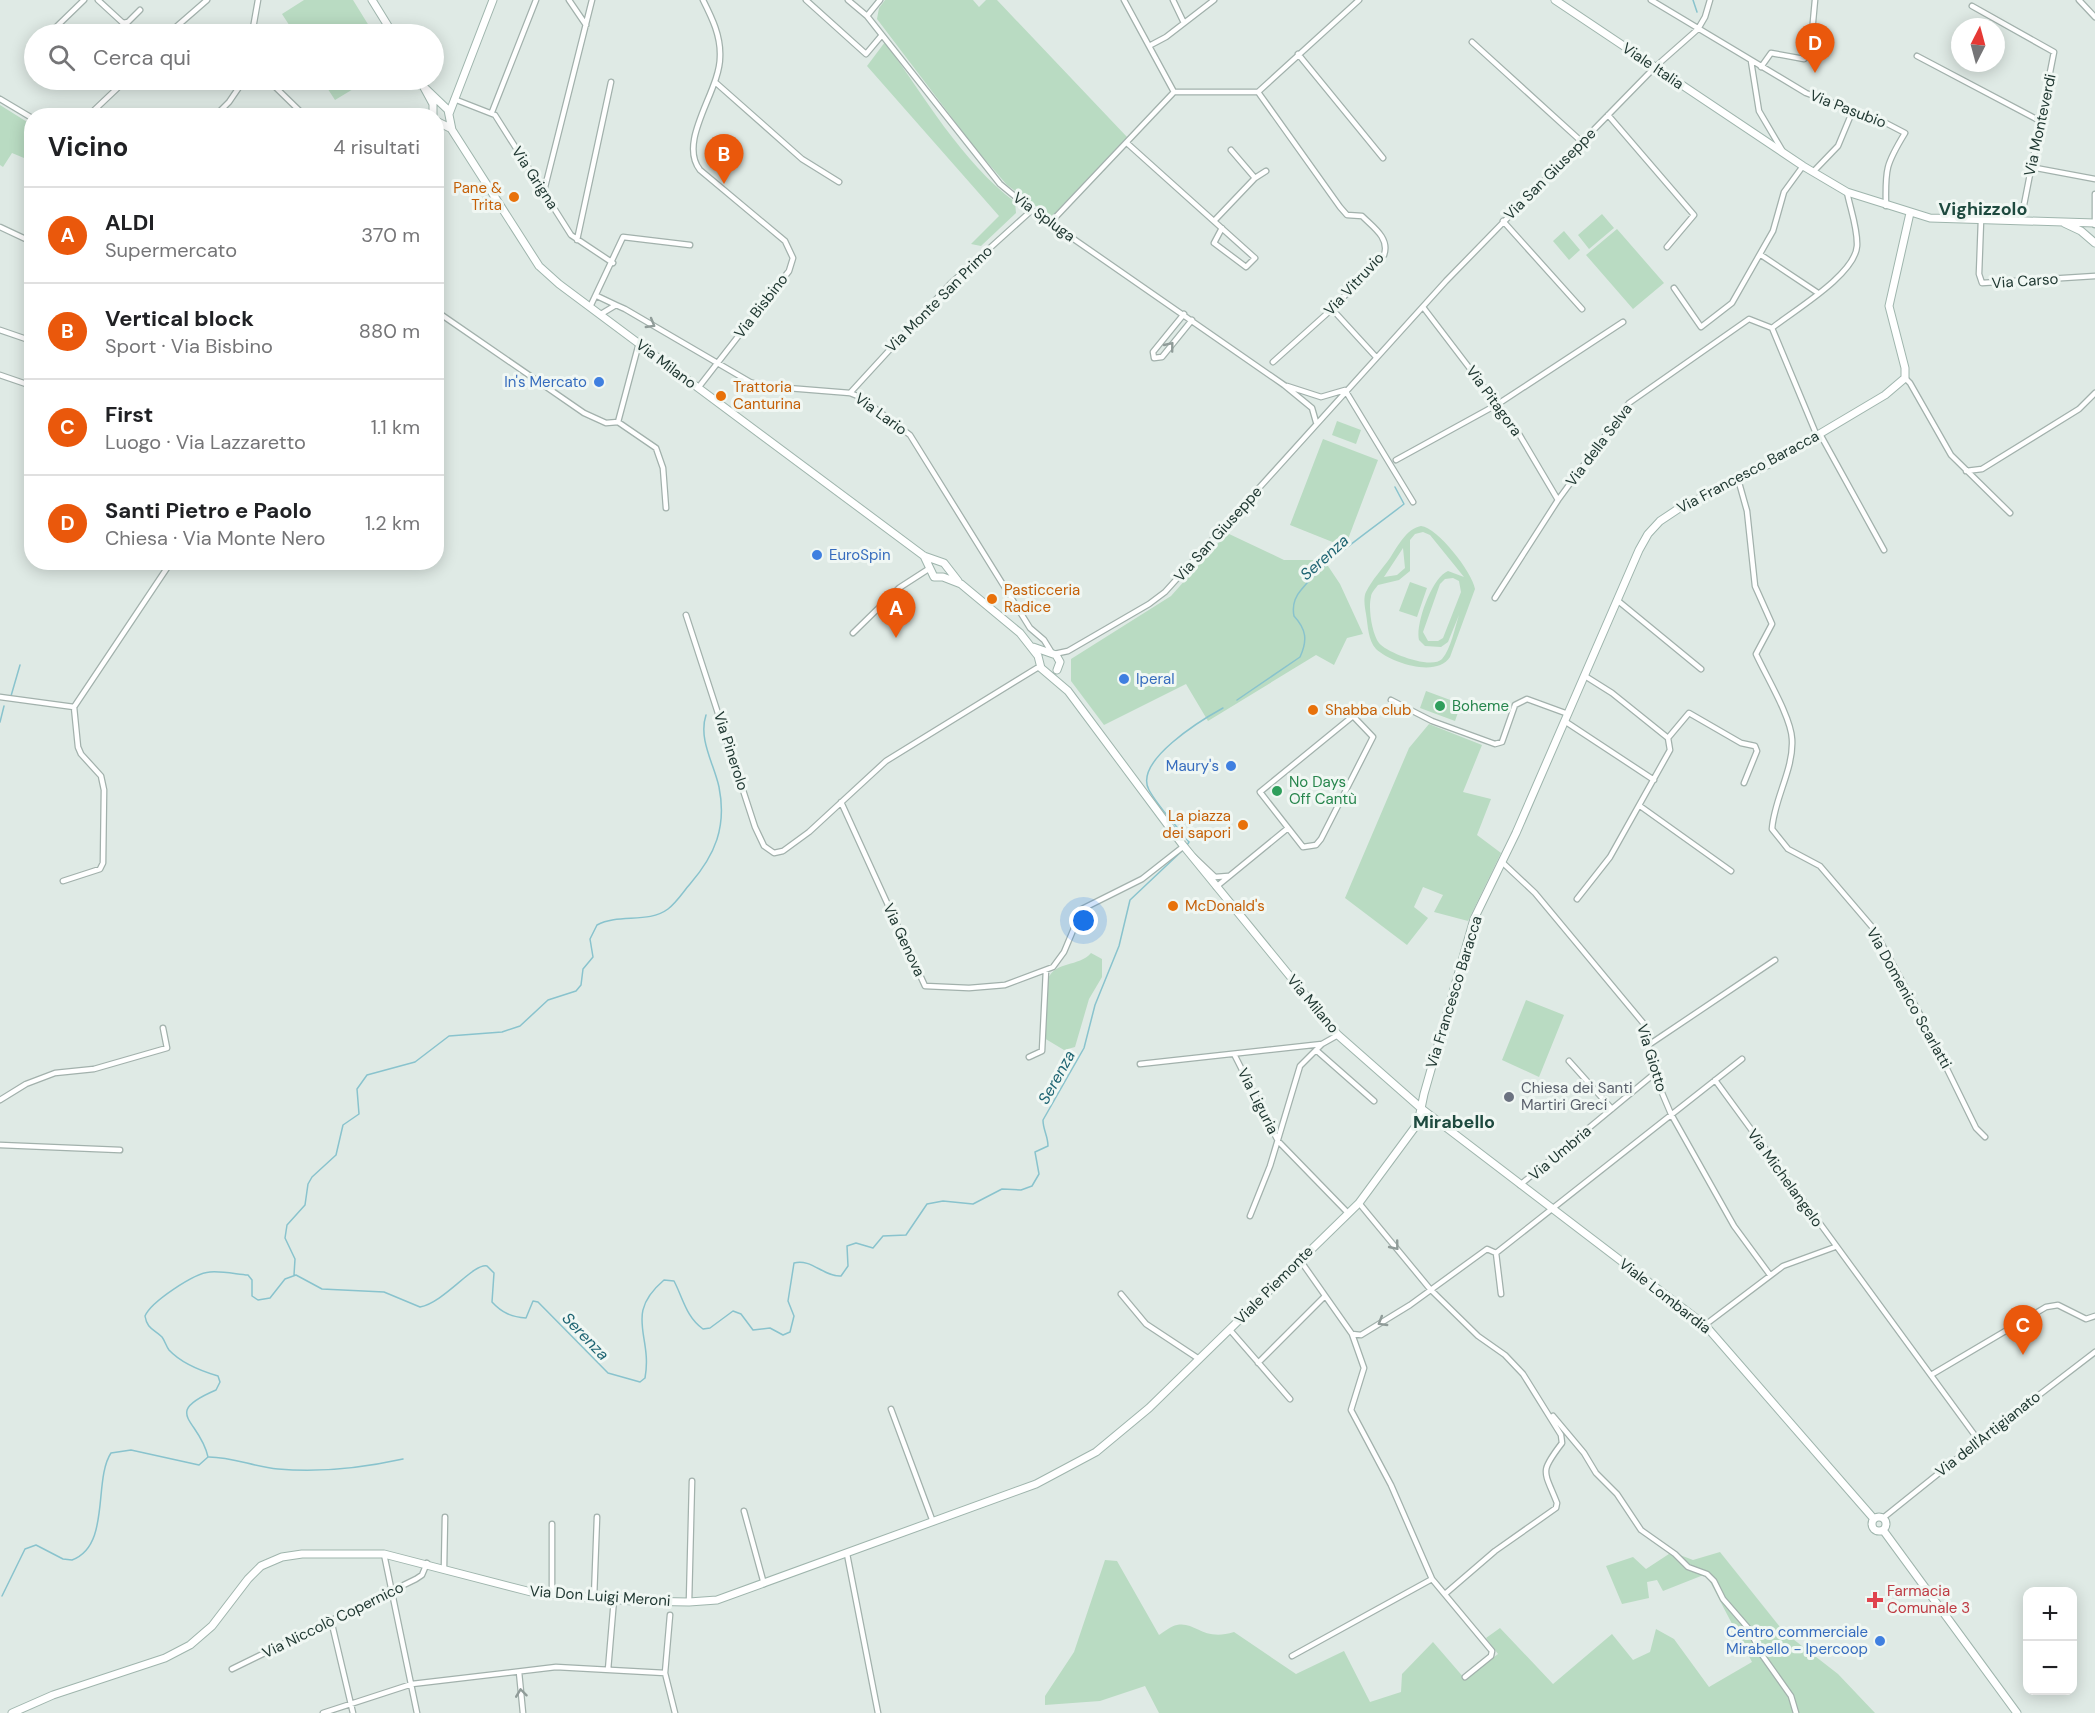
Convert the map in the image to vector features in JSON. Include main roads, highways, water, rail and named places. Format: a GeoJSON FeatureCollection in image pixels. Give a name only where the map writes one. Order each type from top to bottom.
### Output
{"type":"FeatureCollection","features":[{"type":"Feature","properties":{"kind":"waterway","name":"Serenza"},"geometry":{"type":"LineString","coordinates":[[1693,0],[1697,12]]}},
{"type":"Feature","properties":{"kind":"waterway","name":"Serenza"},"geometry":{"type":"LineString","coordinates":[[1237,700],[1300,657],[1305,640],[1303,630],[1294,616],[1297,596],[1311,579],[1336,557],[1404,504],[1395,487]]}},
{"type":"Feature","properties":{"kind":"waterway"},"geometry":{"type":"LineString","coordinates":[[11,696],[20,665]]}},
{"type":"Feature","properties":{"kind":"waterway"},"geometry":{"type":"LineString","coordinates":[[0,722],[4,706]]}},
{"type":"Feature","properties":{"kind":"waterway","name":"Serenza"},"geometry":{"type":"LineString","coordinates":[[1187,845],[1189,842],[1153,797],[1147,779],[1151,766],[1172,742],[1223,708]]}},
{"type":"Feature","properties":{"kind":"waterway"},"geometry":{"type":"LineString","coordinates":[[294,1275],[295,1259],[285,1238],[287,1225],[305,1205],[308,1184],[312,1177],[336,1155],[343,1125],[359,1114],[357,1089],[367,1075],[415,1062],[449,1036],[502,1032],[520,1026],[548,1000],[576,991],[581,985],[583,969],[593,957],[590,939],[597,925],[606,921],[660,914],[674,903],[699,873],[717,840],[721,815],[719,787],[705,742],[706,715]]}},
{"type":"Feature","properties":{"kind":"waterway","name":"Serenza"},"geometry":{"type":"LineString","coordinates":[[2,1596],[25,1549],[36,1545],[63,1559],[72,1560],[84,1552],[92,1541],[97,1527],[103,1479],[111,1453],[131,1450],[199,1465],[208,1457],[204,1444],[188,1418],[187,1412],[190,1405],[199,1398],[216,1390],[220,1382],[218,1376],[192,1366],[174,1355],[162,1337],[149,1326],[145,1316],[155,1303],[194,1277],[210,1272],[248,1275],[252,1280],[252,1296],[258,1300],[270,1298],[285,1279],[296,1275],[322,1289],[384,1292],[420,1307],[439,1298],[474,1270],[487,1266],[494,1273],[492,1302],[503,1312],[526,1318],[533,1301],[538,1302],[608,1373],[640,1382],[645,1378],[646,1363],[642,1315],[652,1292],[664,1280],[674,1281],[689,1313],[703,1329],[710,1328],[733,1311],[741,1314],[753,1330],[770,1328],[783,1335],[790,1332],[794,1316],[788,1301],[794,1263],[806,1263],[829,1274],[841,1276],[848,1266],[847,1246],[856,1243],[873,1248],[883,1236],[906,1235],[927,1204],[943,1201],[973,1204],[1002,1189],[1021,1190],[1032,1186],[1039,1174],[1035,1152],[1048,1146],[1043,1120],[1084,1048],[1095,1005],[1119,946],[1130,900],[1184,849]]}},
{"type":"Feature","properties":{"kind":"waterway"},"geometry":{"type":"LineString","coordinates":[[209,1457],[269,1468],[294,1470],[357,1467],[403,1459]]}},
{"type":"Feature","properties":{"kind":"place","name":"Santi Pietro e Paolo"},"geometry":{"type":"Point","coordinates":[1815,73]}},
{"type":"Feature","properties":{"kind":"place","name":"Vertical block"},"geometry":{"type":"Point","coordinates":[724,184]}},
{"type":"Feature","properties":{"kind":"place","name":"Pane & Trita"},"geometry":{"type":"Point","coordinates":[514,197]}},
{"type":"Feature","properties":{"kind":"place","name":"In's Mercato"},"geometry":{"type":"Point","coordinates":[599,382]}},
{"type":"Feature","properties":{"kind":"place","name":"Trattoria Canturina"},"geometry":{"type":"Point","coordinates":[721,396]}},
{"type":"Feature","properties":{"kind":"place","name":"EuroSpin"},"geometry":{"type":"Point","coordinates":[817,555]}},
{"type":"Feature","properties":{"kind":"place","name":"Pasticceria Radice"},"geometry":{"type":"Point","coordinates":[992,599]}},
{"type":"Feature","properties":{"kind":"place","name":"ALDI"},"geometry":{"type":"Point","coordinates":[896,638]}},
{"type":"Feature","properties":{"kind":"place","name":"Iperal"},"geometry":{"type":"Point","coordinates":[1124,679]}},
{"type":"Feature","properties":{"kind":"place","name":"Boheme"},"geometry":{"type":"Point","coordinates":[1440,706]}},
{"type":"Feature","properties":{"kind":"place","name":"Shabba club"},"geometry":{"type":"Point","coordinates":[1313,710]}},
{"type":"Feature","properties":{"kind":"place","name":"Maury's"},"geometry":{"type":"Point","coordinates":[1231,766]}},
{"type":"Feature","properties":{"kind":"place","name":"No Days Off Cantù"},"geometry":{"type":"Point","coordinates":[1277,791]}},
{"type":"Feature","properties":{"kind":"place","name":"La piazza dei sapori"},"geometry":{"type":"Point","coordinates":[1243,825]}},
{"type":"Feature","properties":{"kind":"place","name":"McDonald's"},"geometry":{"type":"Point","coordinates":[1173,906]}},
{"type":"Feature","properties":{"kind":"place","name":"Chiesa dei Santi Martiri Greci"},"geometry":{"type":"Point","coordinates":[1509,1097]}},
{"type":"Feature","properties":{"kind":"place","name":"First"},"geometry":{"type":"Point","coordinates":[2023,1355]}},
{"type":"Feature","properties":{"kind":"place","name":"Farmacia Comunale 3"},"geometry":{"type":"Point","coordinates":[1875,1600]}},
{"type":"Feature","properties":{"kind":"place","name":"Centro commerciale Mirabello - Ipercoop"},"geometry":{"type":"Point","coordinates":[1880,1641]}},
{"type":"Feature","properties":{"kind":"district","name":"Vighizzolo"},"geometry":{"type":"Point","coordinates":[1983,209]}},
{"type":"Feature","properties":{"kind":"district","name":"Mirabello"},"geometry":{"type":"Point","coordinates":[1454,1122]}}]}
